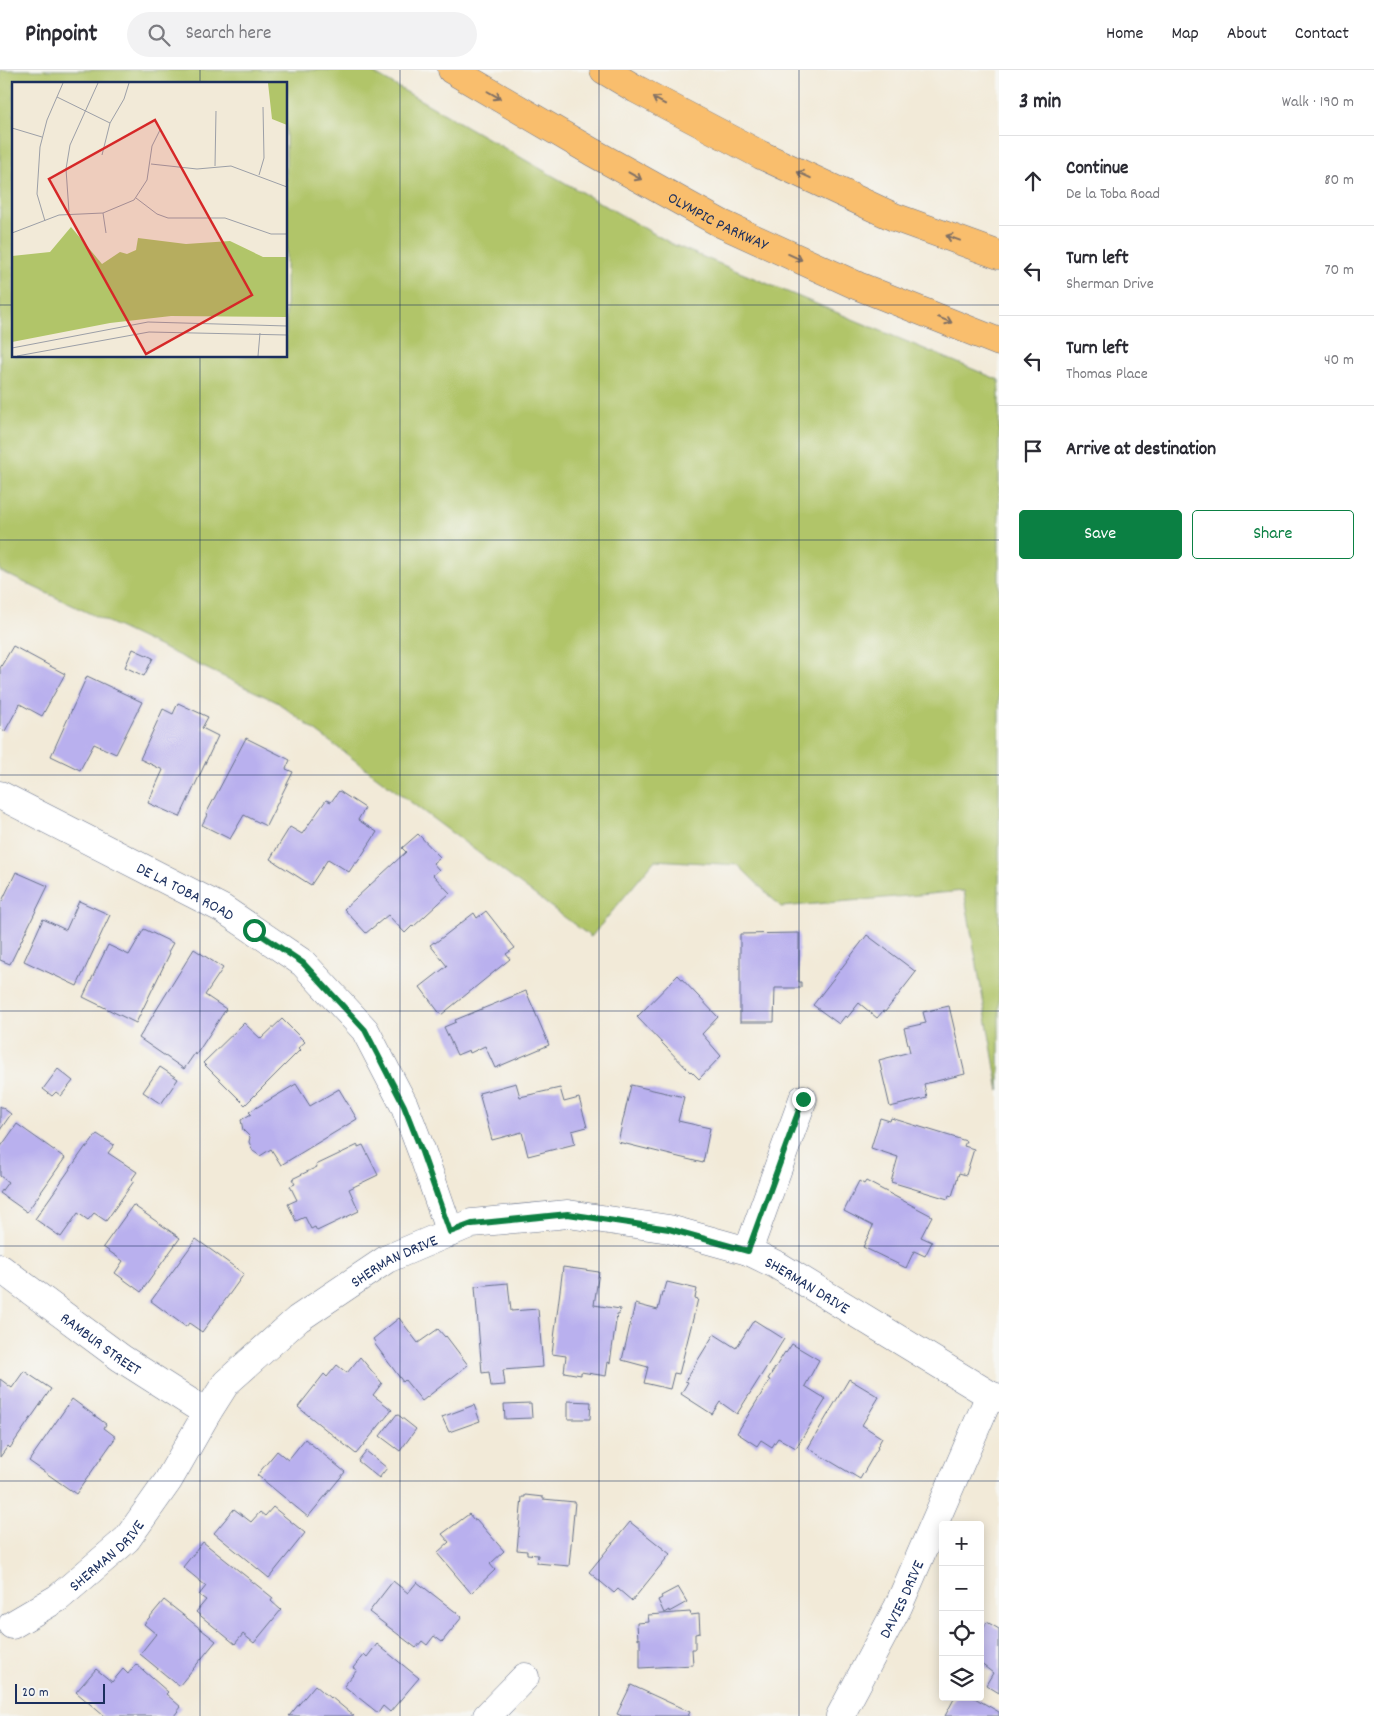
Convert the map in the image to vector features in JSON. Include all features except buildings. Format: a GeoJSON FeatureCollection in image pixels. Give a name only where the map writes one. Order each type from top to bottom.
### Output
{"type":"FeatureCollection","features":[{"type":"Feature","properties":{"kind":"main road","name":"OLYMPIC PARKWAY"},"geometry":{"type":"LineString","coordinates":[[452,70],[592,152],[720,223],[858,286],[999,342]]}},
{"type":"Feature","properties":{"kind":"main road"},"geometry":{"type":"LineString","coordinates":[[604,70],[761,155],[894,217],[999,255]]}},
{"type":"Feature","properties":{"kind":"street","name":"DE LA TOBA ROAD"},"geometry":{"type":"LineString","coordinates":[[0,795],[224,909],[303,963],[365,1030],[404,1106],[450,1232]]}},
{"type":"Feature","properties":{"kind":"street"},"geometry":{"type":"LineString","coordinates":[[748,1251],[803,1099]]}},
{"type":"Feature","properties":{"kind":"street","name":"SHERMAN DRIVE"},"geometry":{"type":"LineString","coordinates":[[12,1625],[58,1598],[127,1539],[168,1481],[226,1383],[298,1319],[387,1259],[472,1224],[568,1214],[669,1229],[748,1251],[777,1265],[994,1396]]}},
{"type":"Feature","properties":{"kind":"street","name":"RAMBUR STREET"},"geometry":{"type":"LineString","coordinates":[[0,1268],[122,1358],[207,1413]]}},
{"type":"Feature","properties":{"kind":"street","name":"DAVIES DRIVE"},"geometry":{"type":"LineString","coordinates":[[840,1716],[898,1607],[994,1396]]}},
{"type":"Feature","properties":{"kind":"street"},"geometry":{"type":"LineString","coordinates":[[487,1716],[525,1677]]}},
{"type":"Feature","properties":{"kind":"green space"},"geometry":{"type":"Polygon","coordinates":[[[0,70],[368,70],[672,244],[999,380],[999,1091],[964,891],[781,907],[738,865],[655,860],[591,937],[277,702],[0,571],[0,70]]]}},
{"type":"Feature","properties":{"kind":"route"},"geometry":{"type":"LineString","coordinates":[[254,930],[303,963],[365,1030],[404,1106],[450,1232],[472,1224],[568,1214],[669,1229],[748,1251],[803,1099]]}}]}
